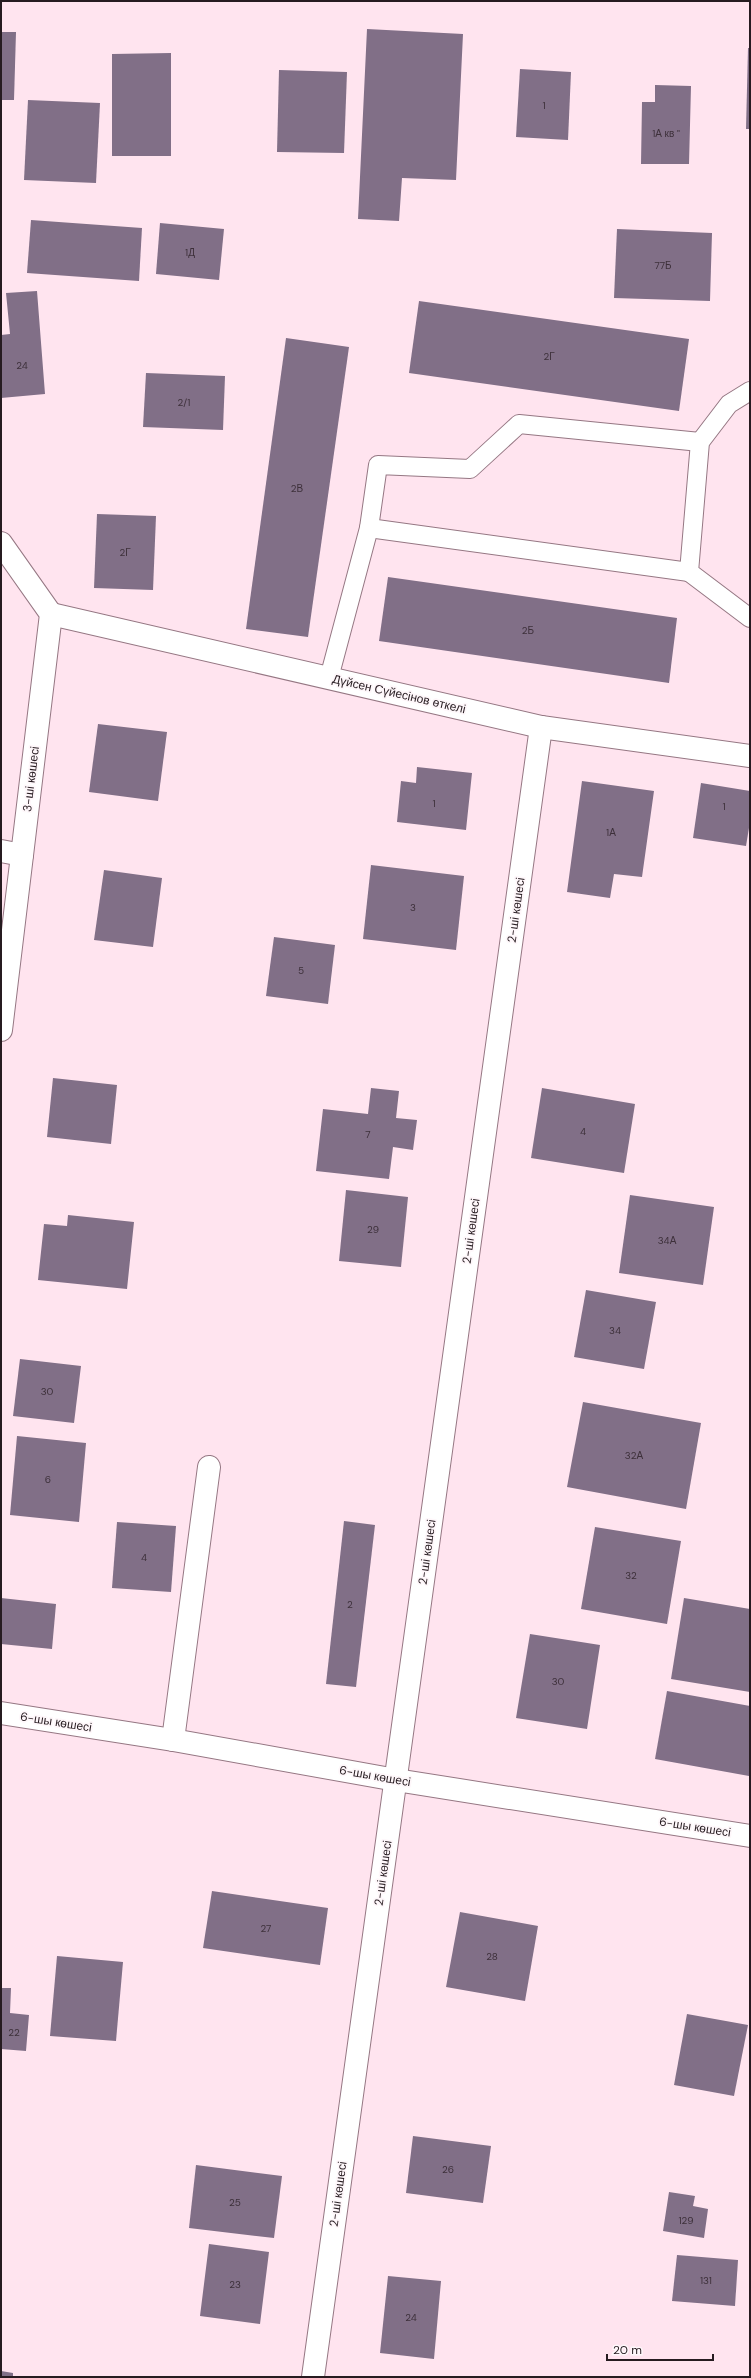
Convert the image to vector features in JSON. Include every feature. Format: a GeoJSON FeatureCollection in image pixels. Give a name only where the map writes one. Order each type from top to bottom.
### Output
{"type":"FeatureCollection","features":[{"type":"Feature","properties":{"kind":"street"},"geometry":{"type":"LineString","coordinates":[[1,543],[51,614]]}},
{"type":"Feature","properties":{"kind":"street","name":"Дүйсен Сүйесінов өткелі"},"geometry":{"type":"LineString","coordinates":[[51,614],[541,727],[750,756]]}},
{"type":"Feature","properties":{"kind":"street","name":"3-ші көшесі"},"geometry":{"type":"LineString","coordinates":[[1,1030],[51,614]]}},
{"type":"Feature","properties":{"kind":"street","name":"2-ші көшесі"},"geometry":{"type":"LineString","coordinates":[[313,2377],[541,727]]}},
{"type":"Feature","properties":{"kind":"street"},"geometry":{"type":"LineString","coordinates":[[1,851],[22,855]]}},
{"type":"Feature","properties":{"kind":"street"},"geometry":{"type":"LineString","coordinates":[[173,1740],[209,1467]]}},
{"type":"Feature","properties":{"kind":"street","name":"6-шы көшесі"},"geometry":{"type":"LineString","coordinates":[[1,1713],[173,1740],[396,1780],[750,1836]]}},
{"type":"Feature","properties":{"kind":"lane"},"geometry":{"type":"LineString","coordinates":[[689,572],[700,442],[729,404],[750,391]]}},
{"type":"Feature","properties":{"kind":"lane"},"geometry":{"type":"LineString","coordinates":[[329,678],[368,528],[378,465],[470,469],[519,424],[700,442]]}},
{"type":"Feature","properties":{"kind":"lane"},"geometry":{"type":"LineString","coordinates":[[368,528],[689,572],[750,618]]}},
{"type":"Feature","properties":{"kind":"building"},"geometry":{"type":"Polygon","coordinates":[[[367,29],[463,34],[456,180],[402,178],[399,221],[358,219],[367,29]]]}},
{"type":"Feature","properties":{"kind":"building"},"geometry":{"type":"Polygon","coordinates":[[[1,32],[16,32],[14,100],[1,100],[1,32]]]}},
{"type":"Feature","properties":{"kind":"building"},"geometry":{"type":"Polygon","coordinates":[[[748,48],[750,48],[750,129],[746,129],[748,48]]]}},
{"type":"Feature","properties":{"kind":"building"},"geometry":{"type":"Polygon","coordinates":[[[171,53],[171,156],[112,156],[112,54],[171,53]]]}},
{"type":"Feature","properties":{"kind":"building"},"geometry":{"type":"Polygon","coordinates":[[[520,69],[571,72],[568,140],[516,137],[520,69]]]}},
{"type":"Feature","properties":{"kind":"building"},"geometry":{"type":"Polygon","coordinates":[[[279,70],[347,72],[344,153],[277,152],[279,70]]]}},
{"type":"Feature","properties":{"kind":"building"},"geometry":{"type":"Polygon","coordinates":[[[655,85],[691,86],[689,164],[641,164],[642,102],[655,102],[655,85]]]}},
{"type":"Feature","properties":{"kind":"building"},"geometry":{"type":"Polygon","coordinates":[[[28,100],[100,103],[96,183],[24,180],[28,100]]]}},
{"type":"Feature","properties":{"kind":"building"},"geometry":{"type":"Polygon","coordinates":[[[31,220],[142,228],[139,281],[27,273],[31,220]]]}},
{"type":"Feature","properties":{"kind":"building"},"geometry":{"type":"Polygon","coordinates":[[[160,223],[224,229],[219,280],[156,274],[160,223]]]}},
{"type":"Feature","properties":{"kind":"building"},"geometry":{"type":"Polygon","coordinates":[[[617,229],[712,233],[710,301],[614,298],[617,229]]]}},
{"type":"Feature","properties":{"kind":"building"},"geometry":{"type":"Polygon","coordinates":[[[37,291],[45,394],[1,398],[1,335],[10,334],[6,293],[37,291]]]}},
{"type":"Feature","properties":{"kind":"building"},"geometry":{"type":"Polygon","coordinates":[[[419,301],[689,339],[679,411],[409,373],[419,301]]]}},
{"type":"Feature","properties":{"kind":"building"},"geometry":{"type":"Polygon","coordinates":[[[286,338],[349,347],[308,637],[246,629],[286,338]]]}},
{"type":"Feature","properties":{"kind":"building"},"geometry":{"type":"Polygon","coordinates":[[[146,373],[225,376],[223,430],[143,427],[146,373]]]}},
{"type":"Feature","properties":{"kind":"building"},"geometry":{"type":"Polygon","coordinates":[[[97,514],[156,516],[153,590],[94,588],[97,514]]]}},
{"type":"Feature","properties":{"kind":"building"},"geometry":{"type":"Polygon","coordinates":[[[388,577],[677,618],[669,683],[379,641],[388,577]]]}},
{"type":"Feature","properties":{"kind":"building"},"geometry":{"type":"Polygon","coordinates":[[[98,724],[167,732],[158,801],[89,792],[98,724]]]}},
{"type":"Feature","properties":{"kind":"building"},"geometry":{"type":"Polygon","coordinates":[[[417,767],[472,773],[466,830],[397,822],[401,781],[416,783],[417,767]]]}},
{"type":"Feature","properties":{"kind":"building"},"geometry":{"type":"Polygon","coordinates":[[[582,781],[654,791],[642,877],[614,874],[610,898],[567,892],[582,781]]]}},
{"type":"Feature","properties":{"kind":"building"},"geometry":{"type":"Polygon","coordinates":[[[701,783],[750,791],[750,822],[746,846],[693,838],[701,783]]]}},
{"type":"Feature","properties":{"kind":"building"},"geometry":{"type":"Polygon","coordinates":[[[371,865],[464,876],[456,950],[363,939],[371,865]]]}},
{"type":"Feature","properties":{"kind":"building"},"geometry":{"type":"Polygon","coordinates":[[[104,870],[162,878],[153,947],[94,940],[104,870]]]}},
{"type":"Feature","properties":{"kind":"building"},"geometry":{"type":"Polygon","coordinates":[[[274,937],[335,945],[328,1004],[266,996],[274,937]]]}},
{"type":"Feature","properties":{"kind":"building"},"geometry":{"type":"Polygon","coordinates":[[[53,1078],[117,1085],[111,1144],[47,1137],[53,1078]]]}},
{"type":"Feature","properties":{"kind":"building"},"geometry":{"type":"Polygon","coordinates":[[[371,1088],[399,1091],[396,1118],[417,1120],[413,1150],[393,1147],[389,1179],[316,1171],[323,1109],[368,1114],[371,1088]]]}},
{"type":"Feature","properties":{"kind":"building"},"geometry":{"type":"Polygon","coordinates":[[[542,1088],[635,1104],[624,1173],[531,1158],[542,1088]]]}},
{"type":"Feature","properties":{"kind":"building"},"geometry":{"type":"Polygon","coordinates":[[[346,1190],[408,1197],[401,1267],[339,1261],[346,1190]]]}},
{"type":"Feature","properties":{"kind":"building"},"geometry":{"type":"Polygon","coordinates":[[[630,1195],[714,1207],[703,1285],[619,1273],[630,1195]]]}},
{"type":"Feature","properties":{"kind":"building"},"geometry":{"type":"Polygon","coordinates":[[[68,1215],[134,1222],[127,1289],[38,1280],[44,1224],[67,1226],[68,1215]]]}},
{"type":"Feature","properties":{"kind":"building"},"geometry":{"type":"Polygon","coordinates":[[[586,1290],[656,1302],[644,1369],[574,1357],[586,1290]]]}},
{"type":"Feature","properties":{"kind":"building"},"geometry":{"type":"Polygon","coordinates":[[[20,1359],[81,1366],[74,1423],[13,1416],[20,1359]]]}},
{"type":"Feature","properties":{"kind":"building"},"geometry":{"type":"Polygon","coordinates":[[[583,1402],[701,1423],[686,1509],[567,1487],[583,1402]]]}},
{"type":"Feature","properties":{"kind":"building"},"geometry":{"type":"Polygon","coordinates":[[[17,1436],[86,1443],[79,1522],[10,1515],[17,1436]]]}},
{"type":"Feature","properties":{"kind":"building"},"geometry":{"type":"Polygon","coordinates":[[[344,1521],[375,1525],[356,1687],[326,1684],[344,1521]]]}},
{"type":"Feature","properties":{"kind":"building"},"geometry":{"type":"Polygon","coordinates":[[[117,1522],[176,1526],[171,1592],[112,1588],[117,1522]]]}},
{"type":"Feature","properties":{"kind":"building"},"geometry":{"type":"Polygon","coordinates":[[[595,1527],[681,1541],[667,1624],[581,1609],[595,1527]]]}},
{"type":"Feature","properties":{"kind":"building"},"geometry":{"type":"Polygon","coordinates":[[[1,1598],[56,1604],[52,1649],[1,1644],[1,1598]]]}},
{"type":"Feature","properties":{"kind":"building"},"geometry":{"type":"Polygon","coordinates":[[[684,1598],[750,1609],[750,1692],[671,1679],[684,1598]]]}},
{"type":"Feature","properties":{"kind":"building"},"geometry":{"type":"Polygon","coordinates":[[[530,1634],[600,1645],[587,1729],[516,1718],[530,1634]]]}},
{"type":"Feature","properties":{"kind":"building"},"geometry":{"type":"Polygon","coordinates":[[[667,1691],[750,1706],[749,1776],[655,1759],[667,1691]]]}},
{"type":"Feature","properties":{"kind":"building"},"geometry":{"type":"Polygon","coordinates":[[[212,1891],[328,1908],[320,1965],[203,1948],[212,1891]]]}},
{"type":"Feature","properties":{"kind":"building"},"geometry":{"type":"Polygon","coordinates":[[[460,1912],[538,1926],[525,2001],[446,1987],[460,1912]]]}},
{"type":"Feature","properties":{"kind":"building"},"geometry":{"type":"Polygon","coordinates":[[[57,1956],[123,1962],[116,2041],[50,2036],[57,1956]]]}},
{"type":"Feature","properties":{"kind":"building"},"geometry":{"type":"Polygon","coordinates":[[[1,1988],[11,1988],[10,2013],[29,2015],[26,2051],[1,2049],[1,1988]]]}},
{"type":"Feature","properties":{"kind":"building"},"geometry":{"type":"Polygon","coordinates":[[[687,2014],[748,2025],[734,2096],[674,2085],[687,2014]]]}},
{"type":"Feature","properties":{"kind":"building"},"geometry":{"type":"Polygon","coordinates":[[[413,2136],[491,2146],[483,2203],[406,2193],[413,2136]]]}},
{"type":"Feature","properties":{"kind":"building"},"geometry":{"type":"Polygon","coordinates":[[[196,2165],[282,2176],[274,2238],[189,2228],[196,2165]]]}},
{"type":"Feature","properties":{"kind":"building"},"geometry":{"type":"Polygon","coordinates":[[[669,2192],[695,2196],[693,2206],[708,2209],[704,2238],[663,2231],[669,2192]]]}},
{"type":"Feature","properties":{"kind":"building"},"geometry":{"type":"Polygon","coordinates":[[[209,2244],[269,2252],[260,2324],[200,2316],[209,2244]]]}},
{"type":"Feature","properties":{"kind":"building"},"geometry":{"type":"Polygon","coordinates":[[[677,2255],[738,2260],[735,2306],[672,2301],[677,2255]]]}},
{"type":"Feature","properties":{"kind":"building"},"geometry":{"type":"Polygon","coordinates":[[[388,2276],[441,2281],[434,2359],[380,2353],[388,2276]]]}},
{"type":"Feature","properties":{"kind":"building"},"geometry":{"type":"Polygon","coordinates":[[[1,2371],[13,2373],[13,2377],[1,2377],[1,2371]]]}}]}
